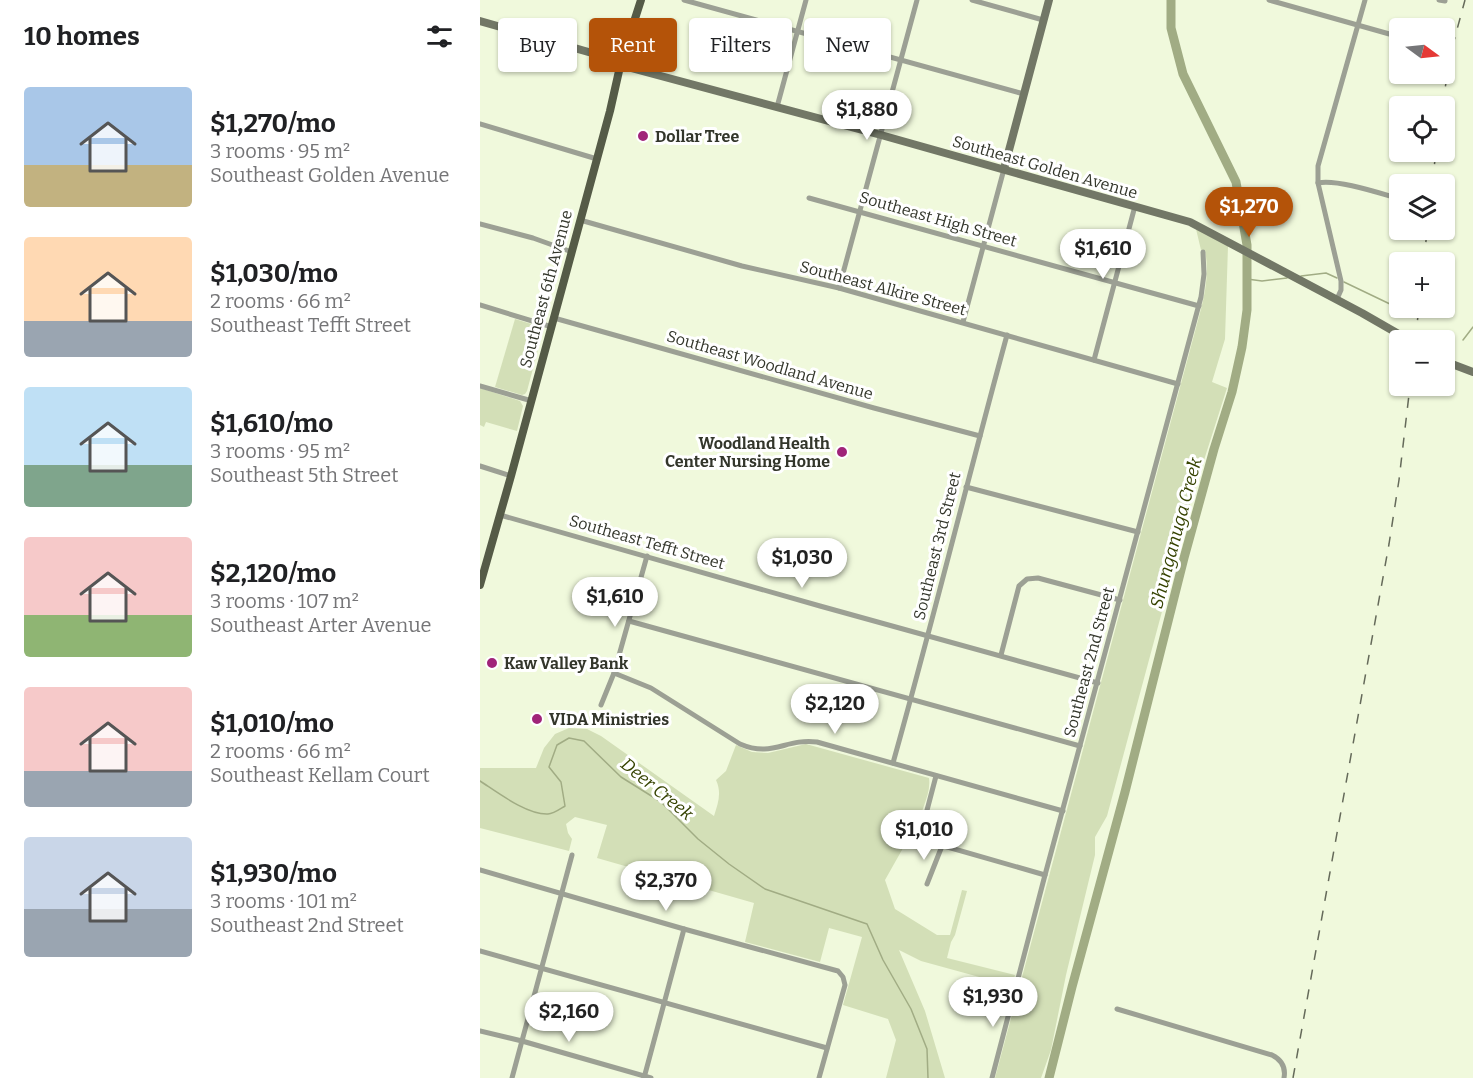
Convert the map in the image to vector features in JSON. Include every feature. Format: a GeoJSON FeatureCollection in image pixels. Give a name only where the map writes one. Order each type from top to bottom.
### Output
{"type":"FeatureCollection","features":[{"type":"Feature","properties":{"kind":"main road","name":"Southeast 6th Avenue"},"geometry":{"type":"LineString","coordinates":[[635,18],[641,0]]}},
{"type":"Feature","properties":{"kind":"main road","name":"Southeast 6th Avenue"},"geometry":{"type":"LineString","coordinates":[[480,585],[512,476],[619,72]]}},
{"type":"Feature","properties":{"kind":"street"},"geometry":{"type":"LineString","coordinates":[[684,0],[1024,94]]}},
{"type":"Feature","properties":{"kind":"street"},"geometry":{"type":"LineString","coordinates":[[777,107],[806,0]]}},
{"type":"Feature","properties":{"kind":"street"},"geometry":{"type":"LineString","coordinates":[[839,288],[917,0]]}},
{"type":"Feature","properties":{"kind":"street"},"geometry":{"type":"LineString","coordinates":[[972,0],[1043,20]]}},
{"type":"Feature","properties":{"kind":"street"},"geometry":{"type":"LineString","coordinates":[[963,322],[1049,0]]}},
{"type":"Feature","properties":{"kind":"street"},"geometry":{"type":"LineString","coordinates":[[1269,0],[1389,34]]}},
{"type":"Feature","properties":{"kind":"street"},"geometry":{"type":"LineString","coordinates":[[1337,299],[1341,290],[1341,281],[1318,183],[1318,166],[1365,0]]}},
{"type":"Feature","properties":{"kind":"street","name":"Southeast Golden Avenue"},"geometry":{"type":"LineString","coordinates":[[480,21],[589,52]]}},
{"type":"Feature","properties":{"kind":"street","name":"Southeast Golden Avenue"},"geometry":{"type":"LineString","coordinates":[[646,72],[1184,220],[1281,269],[1391,330]]}},
{"type":"Feature","properties":{"kind":"street"},"geometry":{"type":"LineString","coordinates":[[480,124],[597,159]]}},
{"type":"Feature","properties":{"kind":"street"},"geometry":{"type":"LineString","coordinates":[[1318,183],[1335,183],[1389,196]]}},
{"type":"Feature","properties":{"kind":"street","name":"Southeast High Street"},"geometry":{"type":"LineString","coordinates":[[809,198],[1198,306]]}},
{"type":"Feature","properties":{"kind":"street"},"geometry":{"type":"LineString","coordinates":[[1094,360],[1135,206]]}},
{"type":"Feature","properties":{"kind":"street","name":"Southeast Alkire Street"},"geometry":{"type":"LineString","coordinates":[[580,220],[742,266],[839,288],[963,322],[1178,384]]}},
{"type":"Feature","properties":{"kind":"street"},"geometry":{"type":"LineString","coordinates":[[480,224],[533,238],[572,252]]}},
{"type":"Feature","properties":{"kind":"street","name":"Southeast 2nd Street"},"geometry":{"type":"LineString","coordinates":[[992,1078],[1198,306],[1204,280],[1203,252]]}},
{"type":"Feature","properties":{"kind":"street","name":"Southeast Woodland Avenue"},"geometry":{"type":"LineString","coordinates":[[480,305],[553,322],[980,436]]}},
{"type":"Feature","properties":{"kind":"street","name":"Southeast 3rd Street"},"geometry":{"type":"LineString","coordinates":[[894,763],[1007,335]]}},
{"type":"Feature","properties":{"kind":"street"},"geometry":{"type":"LineString","coordinates":[[1455,365],[1473,372]]}},
{"type":"Feature","properties":{"kind":"street"},"geometry":{"type":"LineString","coordinates":[[480,386],[532,401]]}},
{"type":"Feature","properties":{"kind":"street"},"geometry":{"type":"LineString","coordinates":[[480,466],[512,476]]}},
{"type":"Feature","properties":{"kind":"street"},"geometry":{"type":"LineString","coordinates":[[966,487],[1138,532]]}},
{"type":"Feature","properties":{"kind":"street","name":"Southeast Tefft Street"},"geometry":{"type":"LineString","coordinates":[[500,515],[1098,682]]}},
{"type":"Feature","properties":{"kind":"street"},"geometry":{"type":"LineString","coordinates":[[601,705],[614,673],[647,556]]}},
{"type":"Feature","properties":{"kind":"street"},"geometry":{"type":"LineString","coordinates":[[1000,655],[1019,586],[1027,579],[1038,578],[1120,600]]}},
{"type":"Feature","properties":{"kind":"street"},"geometry":{"type":"LineString","coordinates":[[629,621],[1080,746]]}},
{"type":"Feature","properties":{"kind":"street"},"geometry":{"type":"LineString","coordinates":[[614,673],[651,688],[747,747],[761,750],[792,742],[809,741],[1063,811]]}},
{"type":"Feature","properties":{"kind":"street"},"geometry":{"type":"LineString","coordinates":[[936,776],[921,832],[922,838],[927,842],[1045,875]]}},
{"type":"Feature","properties":{"kind":"street"},"geometry":{"type":"LineString","coordinates":[[927,884],[942,846]]}},
{"type":"Feature","properties":{"kind":"street"},"geometry":{"type":"LineString","coordinates":[[512,1078],[572,855]]}},
{"type":"Feature","properties":{"kind":"street"},"geometry":{"type":"LineString","coordinates":[[480,870],[835,970],[841,974],[845,985],[819,1078]]}},
{"type":"Feature","properties":{"kind":"street"},"geometry":{"type":"LineString","coordinates":[[644,1077],[684,929]]}},
{"type":"Feature","properties":{"kind":"street"},"geometry":{"type":"LineString","coordinates":[[480,951],[827,1048]]}},
{"type":"Feature","properties":{"kind":"street"},"geometry":{"type":"LineString","coordinates":[[1117,1009],[1272,1055],[1283,1064],[1284,1078]]}},
{"type":"Feature","properties":{"kind":"street"},"geometry":{"type":"LineString","coordinates":[[480,1031],[651,1078]]}},
{"type":"Feature","properties":{"kind":"green space"},"geometry":{"type":"Polygon","coordinates":[[[1196,229],[1228,246],[1225,339],[1212,382],[1227,388],[1183,526],[1107,816],[1095,837],[1095,855],[1066,975],[1051,1050],[1041,1078],[995,1078],[1203,302],[1207,265],[1205,250],[1201,250],[1196,229]]]}},
{"type":"Feature","properties":{"kind":"green space"},"geometry":{"type":"Polygon","coordinates":[[[515,319],[538,326],[543,331],[527,391],[522,395],[495,387],[515,319]]]}},
{"type":"Feature","properties":{"kind":"green space"},"geometry":{"type":"Polygon","coordinates":[[[480,388],[520,401],[523,406],[517,431],[486,422],[484,427],[480,425],[480,388]]]}},
{"type":"Feature","properties":{"kind":"green space"},"geometry":{"type":"Polygon","coordinates":[[[569,728],[587,729],[601,736],[714,816],[719,794],[716,780],[726,771],[736,745],[752,752],[768,753],[806,744],[929,778],[918,837],[907,841],[885,880],[895,909],[937,935],[950,935],[962,890],[967,891],[947,958],[1015,975],[1012,986],[921,961],[899,950],[925,1011],[945,1078],[886,1078],[896,1040],[888,1019],[843,1005],[862,937],[829,928],[820,962],[745,942],[754,903],[597,858],[607,825],[575,817],[566,824],[572,839],[569,851],[480,828],[480,768],[536,768],[544,748],[555,734],[569,728]]]}},
{"type":"Feature","properties":{"kind":"waterway","name":"Shunganuga Creek"},"geometry":{"type":"LineString","coordinates":[[1049,1078],[1184,558],[1232,392],[1247,310],[1247,245],[1236,182],[1183,74],[1171,28],[1171,0]]}},
{"type":"Feature","properties":{"kind":"waterway"},"geometry":{"type":"LineString","coordinates":[[1301,276],[1326,273],[1337,278]]}},
{"type":"Feature","properties":{"kind":"waterway"},"geometry":{"type":"LineString","coordinates":[[1247,279],[1262,281],[1287,278]]}},
{"type":"Feature","properties":{"kind":"waterway"},"geometry":{"type":"LineString","coordinates":[[1344,282],[1389,304]]}},
{"type":"Feature","properties":{"kind":"waterway"},"geometry":{"type":"LineString","coordinates":[[1463,340],[1473,327]]}},
{"type":"Feature","properties":{"kind":"waterway","name":"Deer Creek"},"geometry":{"type":"LineString","coordinates":[[480,781],[522,807],[540,813],[552,813],[565,806],[561,782],[549,767],[557,745],[569,738],[584,741],[621,777],[661,802],[698,839],[765,889],[867,924],[883,960],[911,1009],[927,1049],[928,1078]]}},
{"type":"Feature","properties":{"kind":"railway"},"geometry":{"type":"LineString","coordinates":[[1444,96],[1452,48],[1465,0]]}},
{"type":"Feature","properties":{"kind":"railway"},"geometry":{"type":"LineString","coordinates":[[1433,174],[1435,162]]}},
{"type":"Feature","properties":{"kind":"railway"},"geometry":{"type":"LineString","coordinates":[[1425,252],[1426,240]]}},
{"type":"Feature","properties":{"kind":"railway"},"geometry":{"type":"LineString","coordinates":[[1416,330],[1418,318]]}},
{"type":"Feature","properties":{"kind":"railway"},"geometry":{"type":"LineString","coordinates":[[1293,1078],[1389,544],[1409,396]]}},
{"type":"Feature","properties":{"kind":"place","name":"Dollar Tree"},"geometry":{"type":"Point","coordinates":[643,136]}},
{"type":"Feature","properties":{"kind":"place","name":"Woodland Health Center Nursing Home"},"geometry":{"type":"Point","coordinates":[842,452]}},
{"type":"Feature","properties":{"kind":"place","name":"Kaw Valley Bank"},"geometry":{"type":"Point","coordinates":[492,663]}},
{"type":"Feature","properties":{"kind":"place","name":"VIDA Ministries"},"geometry":{"type":"Point","coordinates":[537,719]}}]}
